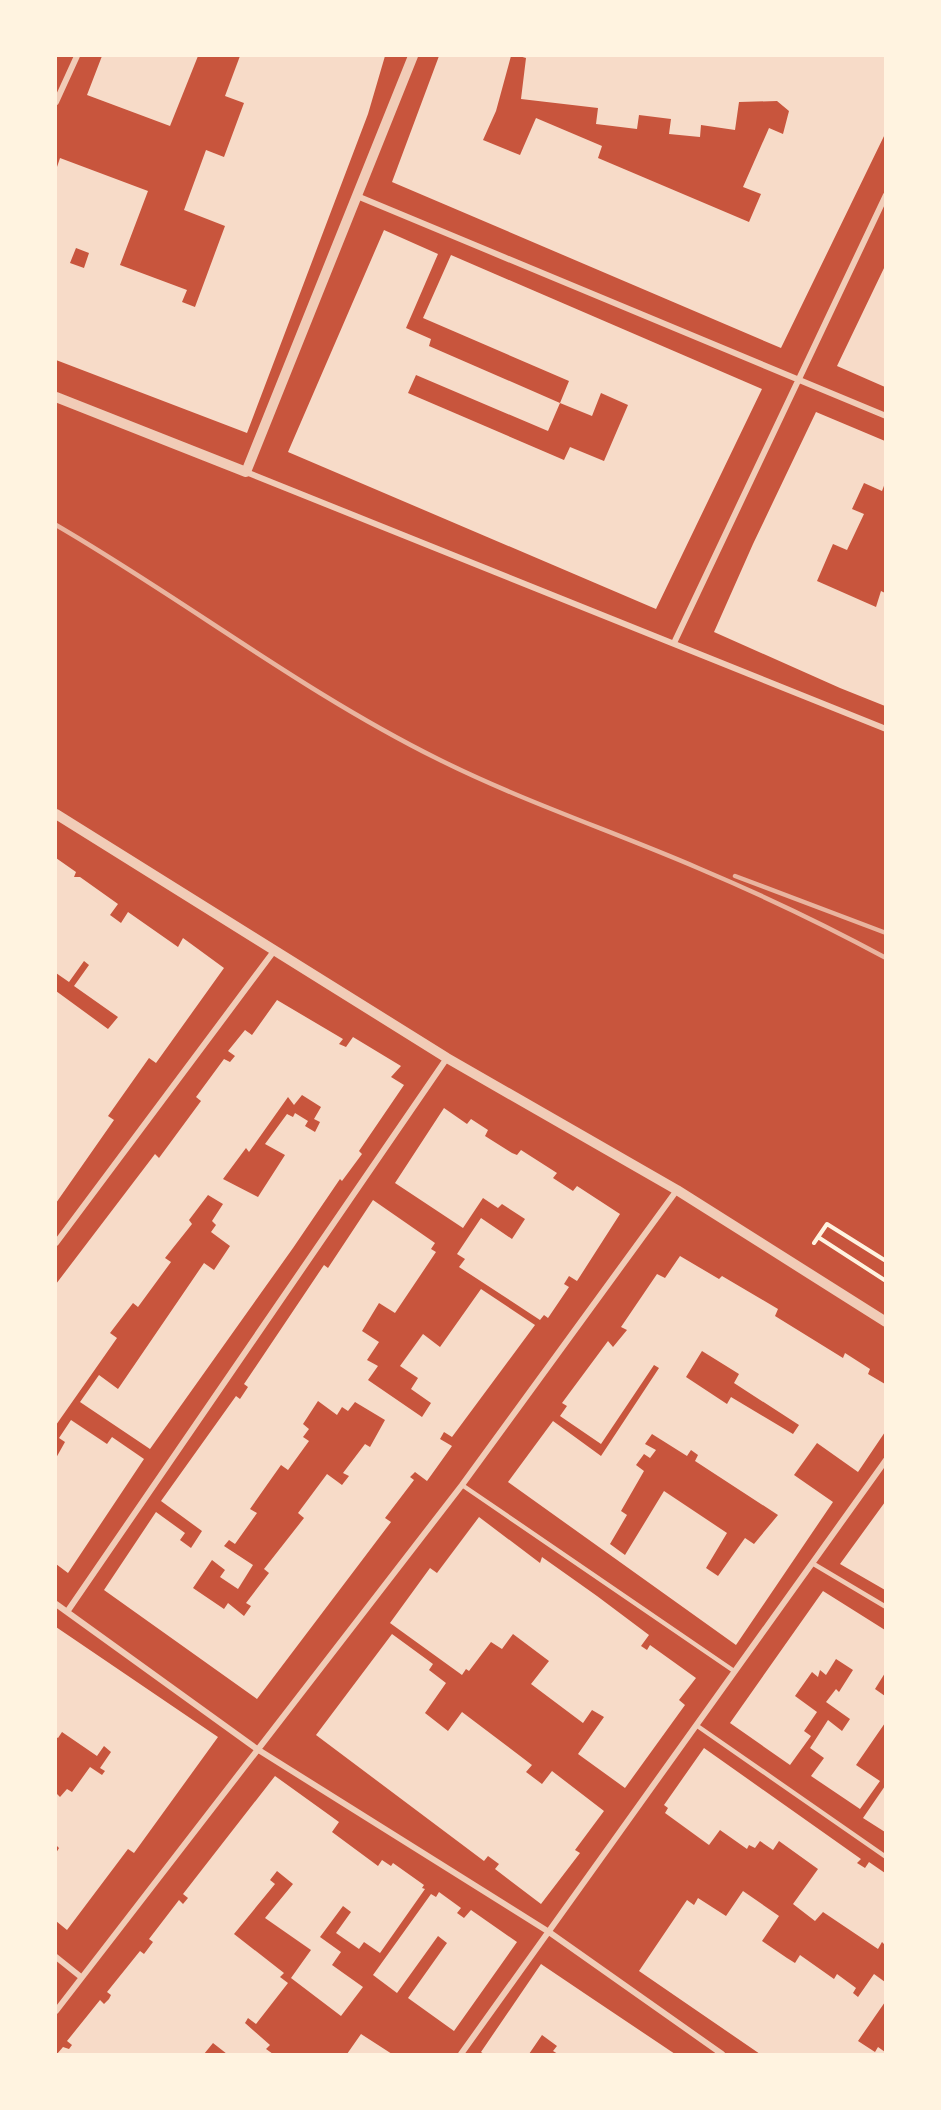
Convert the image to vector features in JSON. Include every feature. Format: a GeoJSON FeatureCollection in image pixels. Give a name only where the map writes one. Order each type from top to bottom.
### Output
{"type":"FeatureCollection","features":[{"type":"Feature","properties":{"kind":"street"},"geometry":{"type":"LineString","coordinates":[[56,102],[77,56]]}},
{"type":"Feature","properties":{"kind":"street"},"geometry":{"type":"LineString","coordinates":[[246,472],[413,56]]}},
{"type":"Feature","properties":{"kind":"street"},"geometry":{"type":"LineString","coordinates":[[674,643],[885,195]]}},
{"type":"Feature","properties":{"kind":"street"},"geometry":{"type":"LineString","coordinates":[[357,196],[885,416]]}},
{"type":"Feature","properties":{"kind":"street"},"geometry":{"type":"LineString","coordinates":[[56,397],[885,729]]}},
{"type":"Feature","properties":{"kind":"street"},"geometry":{"type":"LineString","coordinates":[[56,814],[447,1058],[677,1190],[885,1322]]}},
{"type":"Feature","properties":{"kind":"street"},"geometry":{"type":"LineString","coordinates":[[56,1243],[274,951]]}},
{"type":"Feature","properties":{"kind":"street"},"geometry":{"type":"LineString","coordinates":[[67,1612],[447,1058]]}},
{"type":"Feature","properties":{"kind":"street"},"geometry":{"type":"LineString","coordinates":[[56,2011],[462,1485],[677,1190]]}},
{"type":"Feature","properties":{"kind":"street"},"geometry":{"type":"LineString","coordinates":[[461,2055],[885,1460]]}},
{"type":"Feature","properties":{"kind":"street"},"geometry":{"type":"LineString","coordinates":[[56,1604],[256,1749],[549,1932],[722,2055]]}},
{"type":"Feature","properties":{"kind":"street"},"geometry":{"type":"LineString","coordinates":[[56,1958],[81,1977]]}},
{"type":"Feature","properties":{"kind":"lane"},"geometry":{"type":"LineString","coordinates":[[462,1485],[735,1671]]}},
{"type":"Feature","properties":{"kind":"lane"},"geometry":{"type":"LineString","coordinates":[[812,1563],[885,1607]]}},
{"type":"Feature","properties":{"kind":"lane"},"geometry":{"type":"LineString","coordinates":[[696,1725],[885,1857]]}},
{"type":"Feature","properties":{"kind":"path"},"geometry":{"type":"LineString","coordinates":[[826,1224],[885,1261]]}},
{"type":"Feature","properties":{"kind":"path"},"geometry":{"type":"LineString","coordinates":[[818,1238],[885,1281]]}},
{"type":"Feature","properties":{"kind":"building"},"geometry":{"type":"Polygon","coordinates":[[[102,56],[198,56],[170,126],[87,95],[102,56]]]}},
{"type":"Feature","properties":{"kind":"building"},"geometry":{"type":"Polygon","coordinates":[[[240,56],[385,56],[368,114],[247,433],[56,360],[56,170],[60,158],[148,191],[120,265],[187,290],[182,302],[195,307],[225,226],[184,210],[206,150],[224,157],[244,103],[225,96],[240,56]],[[76,248],[70,263],[84,268],[89,253],[76,248]]]}},
{"type":"Feature","properties":{"kind":"building"},"geometry":{"type":"Polygon","coordinates":[[[439,56],[511,56],[496,111],[483,140],[520,155],[536,118],[602,146],[598,158],[749,222],[761,194],[743,187],[769,128],[783,134],[789,111],[777,101],[739,102],[735,130],[701,125],[700,137],[669,134],[671,119],[639,115],[637,129],[596,124],[598,108],[521,99],[526,58],[519,56],[885,56],[885,134],[781,348],[392,182],[439,56]]]}},
{"type":"Feature","properties":{"kind":"building"},"geometry":{"type":"Polygon","coordinates":[[[384,230],[438,254],[406,328],[431,339],[429,346],[560,403],[569,381],[423,318],[451,255],[762,389],[656,609],[288,452],[384,230]],[[416,375],[408,393],[564,460],[570,447],[604,461],[628,405],[601,393],[592,416],[560,403],[548,431],[416,375]]]}},
{"type":"Feature","properties":{"kind":"building"},"geometry":{"type":"Polygon","coordinates":[[[885,266],[885,387],[837,366],[885,266]]]}},
{"type":"Feature","properties":{"kind":"building"},"geometry":{"type":"Polygon","coordinates":[[[816,412],[885,441],[885,483],[882,491],[864,483],[852,509],[864,514],[847,550],[833,544],[817,581],[876,607],[881,591],[885,593],[885,706],[714,632],[816,412]]]}},
{"type":"Feature","properties":{"kind":"building"},"geometry":{"type":"Polygon","coordinates":[[[56,858],[76,872],[74,877],[80,877],[118,904],[110,915],[121,923],[128,912],[178,947],[183,938],[224,968],[156,1063],[149,1058],[108,1116],[114,1120],[56,1203],[56,991],[108,1029],[118,1017],[74,986],[89,965],[84,961],[69,982],[56,973],[56,858]]]}},
{"type":"Feature","properties":{"kind":"building"},"geometry":{"type":"Polygon","coordinates":[[[277,1000],[343,1039],[339,1044],[346,1047],[353,1037],[401,1066],[391,1077],[404,1085],[359,1151],[362,1154],[342,1181],[340,1179],[150,1449],[80,1402],[99,1375],[118,1389],[204,1263],[214,1270],[230,1246],[211,1232],[216,1225],[212,1221],[223,1204],[208,1195],[189,1220],[192,1224],[165,1258],[171,1262],[138,1307],[133,1303],[110,1333],[117,1338],[56,1425],[56,1284],[155,1154],[159,1158],[201,1101],[196,1097],[224,1059],[230,1062],[235,1056],[228,1051],[245,1030],[252,1035],[277,1000]],[[302,1095],[294,1105],[288,1097],[249,1152],[246,1148],[223,1179],[258,1197],[285,1155],[265,1144],[287,1114],[293,1117],[295,1113],[308,1121],[305,1126],[315,1132],[320,1122],[314,1119],[321,1107],[302,1095]]]}},
{"type":"Feature","properties":{"kind":"building"},"geometry":{"type":"Polygon","coordinates":[[[444,1108],[467,1124],[471,1119],[488,1130],[485,1136],[512,1153],[517,1155],[521,1150],[557,1173],[553,1178],[573,1191],[577,1186],[620,1214],[577,1281],[569,1276],[564,1284],[569,1287],[548,1318],[544,1315],[540,1320],[459,1267],[465,1259],[457,1254],[481,1218],[512,1239],[525,1219],[502,1204],[498,1208],[483,1198],[463,1228],[395,1183],[444,1108]]]}},
{"type":"Feature","properties":{"kind":"building"},"geometry":{"type":"Polygon","coordinates":[[[373,1200],[435,1243],[431,1249],[436,1252],[395,1313],[379,1303],[362,1331],[379,1342],[367,1360],[378,1366],[368,1380],[422,1417],[431,1403],[411,1389],[418,1378],[400,1366],[423,1334],[440,1347],[481,1289],[535,1325],[452,1437],[444,1432],[440,1439],[452,1446],[427,1481],[415,1472],[410,1477],[414,1480],[385,1518],[391,1522],[257,1699],[104,1590],[156,1512],[185,1533],[180,1540],[191,1548],[202,1531],[161,1501],[236,1396],[240,1399],[248,1387],[244,1384],[324,1265],[328,1268],[373,1200]],[[318,1401],[303,1424],[309,1429],[303,1437],[309,1441],[288,1470],[281,1465],[250,1509],[257,1513],[235,1544],[229,1540],[224,1546],[253,1565],[238,1589],[220,1577],[225,1570],[212,1560],[193,1588],[224,1609],[228,1603],[244,1616],[251,1606],[246,1603],[269,1573],[264,1569],[304,1518],[298,1513],[327,1474],[342,1485],[349,1476],[343,1473],[365,1444],[370,1447],[385,1420],[355,1402],[348,1411],[342,1407],[337,1415],[318,1401]]]}},
{"type":"Feature","properties":{"kind":"building"},"geometry":{"type":"Polygon","coordinates":[[[680,1256],[719,1279],[722,1276],[778,1309],[775,1316],[843,1358],[845,1353],[870,1369],[868,1374],[885,1384],[885,1432],[858,1472],[817,1443],[794,1475],[833,1502],[736,1645],[508,1482],[553,1421],[601,1456],[659,1368],[654,1365],[601,1444],[560,1416],[567,1406],[562,1403],[608,1341],[613,1347],[627,1330],[621,1327],[657,1274],[665,1278],[680,1256]],[[702,1351],[686,1377],[727,1404],[731,1397],[793,1434],[799,1425],[734,1383],[739,1374],[702,1351]],[[652,1434],[645,1444],[656,1450],[650,1458],[644,1454],[636,1465],[644,1471],[621,1511],[627,1515],[610,1544],[625,1555],[664,1491],[727,1533],[706,1568],[718,1576],[745,1538],[754,1544],[778,1515],[695,1461],[698,1455],[691,1450],[687,1456],[652,1434]]]}},
{"type":"Feature","properties":{"kind":"building"},"geometry":{"type":"Polygon","coordinates":[[[71,1420],[107,1444],[112,1437],[144,1459],[68,1573],[56,1564],[56,1458],[65,1442],[59,1438],[71,1420]]]}},
{"type":"Feature","properties":{"kind":"building"},"geometry":{"type":"Polygon","coordinates":[[[885,1502],[885,1590],[840,1564],[885,1502]]]}},
{"type":"Feature","properties":{"kind":"building"},"geometry":{"type":"Polygon","coordinates":[[[479,1517],[540,1563],[542,1557],[649,1635],[641,1646],[647,1650],[650,1645],[696,1678],[679,1700],[685,1705],[625,1788],[578,1754],[604,1717],[592,1710],[583,1723],[531,1684],[549,1661],[513,1634],[502,1649],[491,1642],[469,1671],[466,1669],[462,1675],[390,1623],[430,1568],[437,1573],[479,1517]]]}},
{"type":"Feature","properties":{"kind":"building"},"geometry":{"type":"Polygon","coordinates":[[[823,1591],[885,1630],[885,1673],[875,1689],[885,1696],[885,1723],[856,1765],[880,1781],[860,1809],[811,1776],[824,1758],[810,1748],[828,1720],[842,1731],[850,1719],[826,1702],[836,1689],[839,1692],[853,1670],[836,1659],[826,1675],[820,1670],[818,1677],[812,1672],[795,1696],[817,1712],[804,1731],[811,1736],[790,1765],[730,1723],[823,1591]]]}},
{"type":"Feature","properties":{"kind":"building"},"geometry":{"type":"Polygon","coordinates":[[[56,1627],[218,1737],[134,1853],[128,1849],[67,1930],[56,1921],[56,1853],[59,1848],[56,1845],[56,1793],[60,1797],[67,1789],[72,1792],[90,1767],[102,1775],[105,1771],[100,1768],[111,1752],[104,1746],[97,1756],[62,1732],[58,1738],[56,1737],[56,1627]]]}},
{"type":"Feature","properties":{"kind":"building"},"geometry":{"type":"Polygon","coordinates":[[[392,1634],[433,1664],[429,1670],[446,1683],[425,1713],[448,1731],[462,1712],[532,1765],[526,1772],[542,1784],[552,1771],[604,1811],[575,1850],[580,1853],[541,1904],[495,1869],[499,1864],[488,1856],[484,1861],[316,1735],[392,1634]]]}},
{"type":"Feature","properties":{"kind":"building"},"geometry":{"type":"Polygon","coordinates":[[[704,1748],[861,1859],[857,1863],[865,1868],[869,1862],[885,1873],[885,1945],[882,1942],[878,1949],[823,1912],[815,1921],[793,1904],[818,1869],[779,1841],[773,1850],[760,1841],[755,1848],[749,1845],[747,1849],[720,1830],[709,1845],[665,1813],[668,1808],[664,1805],[704,1748]]]}},
{"type":"Feature","properties":{"kind":"building"},"geometry":{"type":"Polygon","coordinates":[[[275,1776],[339,1822],[332,1832],[378,1866],[382,1860],[391,1866],[393,1863],[424,1885],[422,1888],[425,1889],[380,1953],[364,1942],[359,1949],[336,1933],[351,1912],[343,1906],[320,1937],[341,1952],[332,1965],[363,1987],[341,2016],[291,1978],[311,1950],[265,1918],[293,1884],[277,1871],[270,1880],[275,1884],[234,1934],[284,1973],[280,1977],[288,1983],[256,2024],[248,2018],[245,2023],[270,2045],[266,2049],[273,2054],[227,2054],[213,2043],[204,2054],[57,2054],[63,2047],[69,2049],[72,2045],[67,2041],[100,2000],[104,2004],[109,1999],[111,1995],[107,1992],[140,1951],[144,1954],[153,1942],[149,1939],[179,1900],[183,1904],[188,1898],[183,1894],[275,1776]]]}},
{"type":"Feature","properties":{"kind":"building"},"geometry":{"type":"Polygon","coordinates":[[[885,1786],[885,1832],[863,1818],[885,1786]]]}},
{"type":"Feature","properties":{"kind":"building"},"geometry":{"type":"Polygon","coordinates":[[[743,1891],[779,1916],[762,1941],[787,1958],[795,1963],[800,1955],[834,1979],[837,1974],[856,1988],[853,1993],[858,1997],[874,1974],[885,1982],[885,2002],[858,2041],[875,2052],[878,2047],[885,2054],[760,2054],[639,1971],[687,1900],[694,1905],[698,1898],[726,1916],[743,1891]]]}},
{"type":"Feature","properties":{"kind":"building"},"geometry":{"type":"Polygon","coordinates":[[[439,1892],[461,1908],[457,1913],[464,1918],[471,1910],[517,1942],[454,2031],[408,1998],[447,1943],[438,1936],[397,1993],[373,1975],[431,1894],[436,1897],[439,1892]]]}},
{"type":"Feature","properties":{"kind":"building"},"geometry":{"type":"Polygon","coordinates":[[[541,1964],[675,2054],[558,2054],[553,2051],[557,2046],[542,2035],[529,2054],[484,2054],[481,2052],[541,1964]]]}},
{"type":"Feature","properties":{"kind":"building"},"geometry":{"type":"Polygon","coordinates":[[[361,2034],[392,2054],[347,2054],[361,2034]]]}},
{"type":"Feature","properties":{"kind":"railway"},"geometry":{"type":"LineString","coordinates":[[56,525],[292,675],[388,733],[502,789],[666,854],[746,889],[886,958]]}},
{"type":"Feature","properties":{"kind":"railway"},"geometry":{"type":"LineString","coordinates":[[735,876],[886,933]]}}]}
